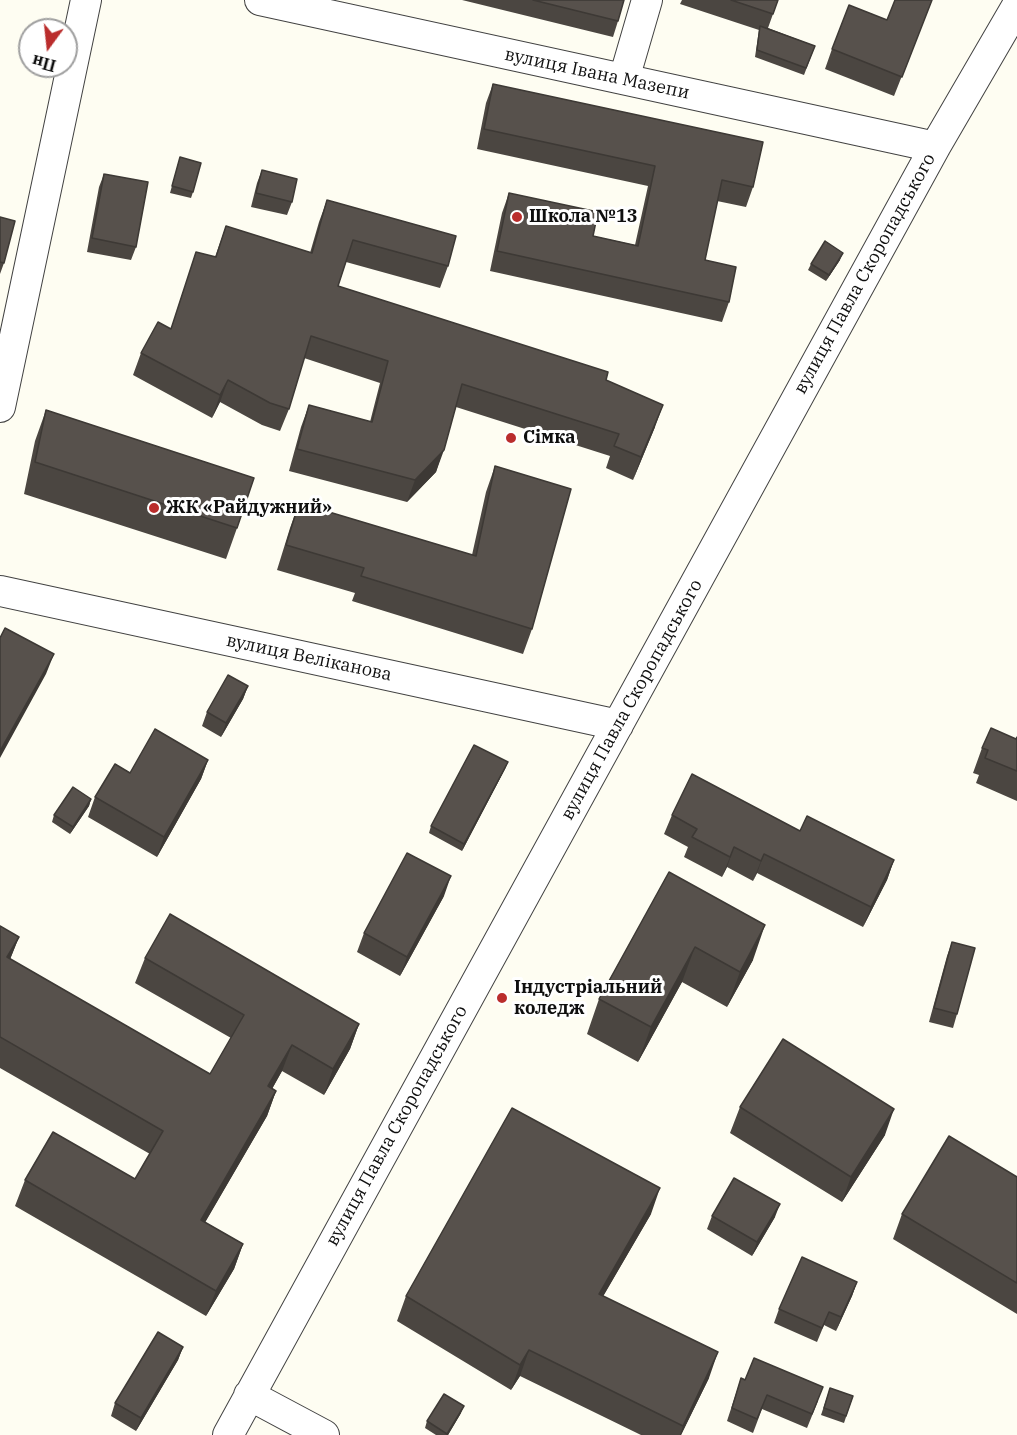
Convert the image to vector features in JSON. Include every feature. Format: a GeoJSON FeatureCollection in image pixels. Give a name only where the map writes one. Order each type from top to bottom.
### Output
{"type":"FeatureCollection","features":[{"type":"Feature","properties":{"kind":"street"},"geometry":{"type":"LineString","coordinates":[[0,407],[86,0]]}},
{"type":"Feature","properties":{"kind":"street","name":"вулиця Івана Мазепи"},"geometry":{"type":"LineString","coordinates":[[260,0],[935,147]]}},
{"type":"Feature","properties":{"kind":"street"},"geometry":{"type":"LineString","coordinates":[[624,79],[647,0]]}},
{"type":"Feature","properties":{"kind":"street","name":"вулиця Павла Скоропадського"},"geometry":{"type":"LineString","coordinates":[[228,1435],[935,147],[1017,7]]}},
{"type":"Feature","properties":{"kind":"street","name":"вулиця Веліканова"},"geometry":{"type":"LineString","coordinates":[[0,591],[618,725]]}},
{"type":"Feature","properties":{"kind":"street"},"geometry":{"type":"LineString","coordinates":[[249,1395],[324,1435]]}},
{"type":"Feature","properties":{"kind":"building"},"geometry":{"type":"Polygon","coordinates":[[[533,0],[624,0],[618,21],[533,0]]]}},
{"type":"Feature","properties":{"kind":"building"},"geometry":{"type":"Polygon","coordinates":[[[731,0],[778,0],[773,14],[731,0]]]}},
{"type":"Feature","properties":{"kind":"building"},"geometry":{"type":"Polygon","coordinates":[[[895,0],[932,0],[902,77],[832,49],[849,5],[887,20],[895,0]]]}},
{"type":"Feature","properties":{"kind":"building"},"geometry":{"type":"Polygon","coordinates":[[[760,26],[815,46],[806,68],[757,50],[760,26]]]}},
{"type":"Feature","properties":{"kind":"building"},"geometry":{"type":"Polygon","coordinates":[[[493,84],[763,142],[753,187],[722,180],[705,260],[736,267],[729,302],[497,251],[509,193],[598,212],[593,236],[638,246],[655,166],[484,129],[493,84]]]}},
{"type":"Feature","properties":{"kind":"building"},"geometry":{"type":"Polygon","coordinates":[[[180,157],[201,163],[193,192],[172,186],[180,157]]]}},
{"type":"Feature","properties":{"kind":"building"},"geometry":{"type":"Polygon","coordinates":[[[262,170],[297,179],[292,202],[256,193],[262,170]]]}},
{"type":"Feature","properties":{"kind":"building"},"geometry":{"type":"Polygon","coordinates":[[[104,174],[148,182],[136,247],[92,238],[104,174]]]}},
{"type":"Feature","properties":{"kind":"building"},"geometry":{"type":"Polygon","coordinates":[[[327,200],[456,236],[448,266],[353,240],[338,286],[608,372],[606,380],[663,405],[641,457],[614,446],[619,434],[462,384],[444,450],[415,480],[297,449],[309,405],[372,422],[388,361],[311,336],[289,409],[270,403],[228,380],[220,395],[141,353],[158,322],[171,329],[196,252],[216,257],[226,226],[312,253],[327,200]]]}},
{"type":"Feature","properties":{"kind":"building"},"geometry":{"type":"Polygon","coordinates":[[[0,217],[15,221],[4,263],[0,262],[0,217]]]}},
{"type":"Feature","properties":{"kind":"building"},"geometry":{"type":"Polygon","coordinates":[[[825,241],[843,253],[829,275],[811,264],[825,241]]]}},
{"type":"Feature","properties":{"kind":"building"},"geometry":{"type":"Polygon","coordinates":[[[46,410],[254,478],[237,528],[35,462],[46,410]]]}},
{"type":"Feature","properties":{"kind":"building"},"geometry":{"type":"Polygon","coordinates":[[[495,466],[571,489],[532,629],[361,576],[364,568],[286,545],[299,503],[476,556],[495,466]]]}},
{"type":"Feature","properties":{"kind":"building"},"geometry":{"type":"Polygon","coordinates":[[[5,628],[54,654],[0,751],[0,638],[5,628]]]}},
{"type":"Feature","properties":{"kind":"building"},"geometry":{"type":"Polygon","coordinates":[[[228,675],[248,686],[226,723],[207,712],[228,675]]]}},
{"type":"Feature","properties":{"kind":"building"},"geometry":{"type":"Polygon","coordinates":[[[991,728],[1016,739],[1017,737],[1017,771],[985,758],[988,750],[982,748],[991,728]]]}},
{"type":"Feature","properties":{"kind":"building"},"geometry":{"type":"Polygon","coordinates":[[[155,729],[208,760],[164,837],[95,797],[115,764],[130,773],[155,729]]]}},
{"type":"Feature","properties":{"kind":"building"},"geometry":{"type":"Polygon","coordinates":[[[474,745],[508,762],[464,844],[431,826],[474,745]]]}},
{"type":"Feature","properties":{"kind":"building"},"geometry":{"type":"Polygon","coordinates":[[[692,774],[800,831],[807,816],[894,860],[871,907],[764,854],[761,861],[734,847],[730,857],[692,837],[697,829],[672,815],[692,774]]]}},
{"type":"Feature","properties":{"kind":"building"},"geometry":{"type":"Polygon","coordinates":[[[73,787],[91,799],[73,827],[54,815],[73,787]]]}},
{"type":"Feature","properties":{"kind":"building"},"geometry":{"type":"Polygon","coordinates":[[[407,853],[451,876],[407,957],[364,933],[407,853]]]}},
{"type":"Feature","properties":{"kind":"building"},"geometry":{"type":"Polygon","coordinates":[[[669,872],[765,925],[740,972],[695,947],[651,1027],[599,999],[669,872]]]}},
{"type":"Feature","properties":{"kind":"building"},"geometry":{"type":"Polygon","coordinates":[[[170,914],[359,1024],[333,1069],[292,1045],[268,1086],[276,1091],[201,1220],[243,1244],[216,1291],[25,1180],[53,1132],[135,1179],[163,1131],[0,1037],[0,926],[19,937],[7,957],[210,1074],[244,1015],[145,958],[170,914]]]}},
{"type":"Feature","properties":{"kind":"building"},"geometry":{"type":"Polygon","coordinates":[[[952,942],[975,948],[957,1014],[934,1008],[952,942]]]}},
{"type":"Feature","properties":{"kind":"building"},"geometry":{"type":"Polygon","coordinates":[[[783,1039],[894,1109],[851,1177],[740,1107],[783,1039]]]}},
{"type":"Feature","properties":{"kind":"building"},"geometry":{"type":"Polygon","coordinates":[[[512,1108],[660,1188],[599,1294],[718,1352],[683,1426],[529,1350],[520,1365],[406,1296],[512,1108]]]}},
{"type":"Feature","properties":{"kind":"building"},"geometry":{"type":"Polygon","coordinates":[[[949,1136],[1017,1177],[1017,1283],[902,1214],[949,1136]]]}},
{"type":"Feature","properties":{"kind":"building"},"geometry":{"type":"Polygon","coordinates":[[[734,1178],[780,1204],[757,1242],[712,1216],[734,1178]]]}},
{"type":"Feature","properties":{"kind":"building"},"geometry":{"type":"Polygon","coordinates":[[[802,1257],[857,1282],[841,1317],[829,1312],[822,1328],[779,1309],[802,1257]]]}},
{"type":"Feature","properties":{"kind":"building"},"geometry":{"type":"Polygon","coordinates":[[[158,1332],[183,1347],[141,1418],[115,1403],[158,1332]]]}},
{"type":"Feature","properties":{"kind":"building"},"geometry":{"type":"Polygon","coordinates":[[[754,1358],[823,1387],[812,1414],[767,1395],[757,1419],[732,1408],[741,1378],[745,1380],[754,1358]]]}},
{"type":"Feature","properties":{"kind":"building"},"geometry":{"type":"Polygon","coordinates":[[[830,1388],[853,1396],[846,1416],[824,1408],[830,1388]]]}},
{"type":"Feature","properties":{"kind":"building"},"geometry":{"type":"Polygon","coordinates":[[[444,1394],[464,1406],[447,1434],[427,1421],[444,1394]]]}},
{"type":"Feature","properties":{"kind":"place","name":"Школа №13"},"geometry":{"type":"Point","coordinates":[517,217]}},
{"type":"Feature","properties":{"kind":"place","name":"Сімка"},"geometry":{"type":"Point","coordinates":[511,438]}},
{"type":"Feature","properties":{"kind":"place","name":"ЖК «Райдужний»"},"geometry":{"type":"Point","coordinates":[154,508]}},
{"type":"Feature","properties":{"kind":"place","name":"Індустріальний коледж"},"geometry":{"type":"Point","coordinates":[502,998]}}]}
